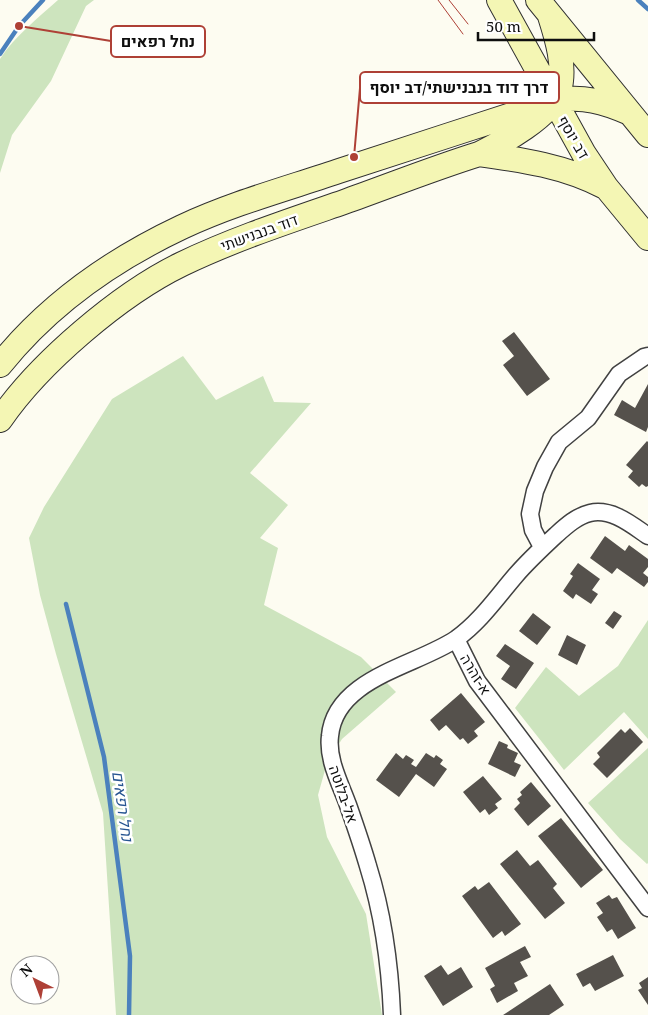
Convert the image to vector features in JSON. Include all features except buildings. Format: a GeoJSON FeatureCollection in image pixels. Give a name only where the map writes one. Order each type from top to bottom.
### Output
{"type":"FeatureCollection","features":[{"type":"Feature","properties":{"kind":"main road","name":"דב יוסף"},"geometry":{"type":"LineString","coordinates":[[498,0],[584,154],[606,187],[648,238]]}},
{"type":"Feature","properties":{"kind":"main road"},"geometry":{"type":"LineString","coordinates":[[544,8],[558,46],[561,67],[560,84],[554,101]]}},
{"type":"Feature","properties":{"kind":"main road"},"geometry":{"type":"LineString","coordinates":[[544,8],[648,136]]}},
{"type":"Feature","properties":{"kind":"main road","name":"דוד בנבנישתי"},"geometry":{"type":"LineString","coordinates":[[0,365],[48,314],[78,290],[105,270],[183,226],[235,206],[554,101],[584,98],[612,105],[630,113]]}},
{"type":"Feature","properties":{"kind":"main road","name":"דוד בנבנישתי"},"geometry":{"type":"LineString","coordinates":[[0,420],[25,388],[75,339],[122,301],[180,265],[243,237],[479,154],[499,144],[524,127],[554,101]]}},
{"type":"Feature","properties":{"kind":"main road"},"geometry":{"type":"LineString","coordinates":[[479,154],[557,167],[582,175],[606,187]]}},
{"type":"Feature","properties":{"kind":"street"},"geometry":{"type":"LineString","coordinates":[[542,547],[533,530],[530,514],[535,491],[559,442],[588,418],[619,374],[644,356],[648,356]]}},
{"type":"Feature","properties":{"kind":"street","name":"א-זהרה"},"geometry":{"type":"LineString","coordinates":[[648,536],[618,516],[605,512],[591,512],[577,518],[542,547],[480,617],[456,639],[477,682],[648,908]]}},
{"type":"Feature","properties":{"kind":"street","name":"אל-בלוטה"},"geometry":{"type":"LineString","coordinates":[[392,1015],[383,925],[357,830],[330,749],[333,718],[343,702],[356,690],[456,639]]}},
{"type":"Feature","properties":{"kind":"green space"},"geometry":{"type":"Polygon","coordinates":[[[58,0],[94,0],[86,6],[51,81],[12,135],[0,173],[0,59],[20,35],[58,0]]]}},
{"type":"Feature","properties":{"kind":"green space"},"geometry":{"type":"Polygon","coordinates":[[[183,356],[216,400],[263,376],[274,402],[311,403],[250,473],[288,505],[260,538],[278,548],[264,605],[361,657],[396,692],[342,739],[327,763],[318,795],[327,837],[366,914],[382,1015],[116,1015],[103,813],[40,595],[29,538],[44,507],[112,399],[183,356]]]}},
{"type":"Feature","properties":{"kind":"green space"},"geometry":{"type":"Polygon","coordinates":[[[648,620],[648,739],[624,712],[564,770],[515,708],[546,667],[579,696],[618,666],[648,620]]]}},
{"type":"Feature","properties":{"kind":"green space"},"geometry":{"type":"Polygon","coordinates":[[[648,748],[647,864],[620,839],[588,803],[648,748]]]}},
{"type":"Feature","properties":{"kind":"waterway","name":"נחל רפאים"},"geometry":{"type":"LineString","coordinates":[[0,54],[19,26],[43,0]]}},
{"type":"Feature","properties":{"kind":"waterway"},"geometry":{"type":"LineString","coordinates":[[638,0],[648,9]]}},
{"type":"Feature","properties":{"kind":"waterway","name":"נחל רפאים"},"geometry":{"type":"LineString","coordinates":[[66,604],[104,757],[130,956],[129,1015]]}},
{"type":"Feature","properties":{"kind":"tram line"},"geometry":{"type":"LineString","coordinates":[[438,0],[463,34]]}},
{"type":"Feature","properties":{"kind":"tram line"},"geometry":{"type":"LineString","coordinates":[[449,0],[468,24]]}},
{"type":"Feature","properties":{"kind":"place","name":"נחל רפאים"},"geometry":{"type":"Point","coordinates":[19,26]}},
{"type":"Feature","properties":{"kind":"place","name":"דרך דוד בנבנישתי/דב יוסף"},"geometry":{"type":"Point","coordinates":[354,157]}}]}
